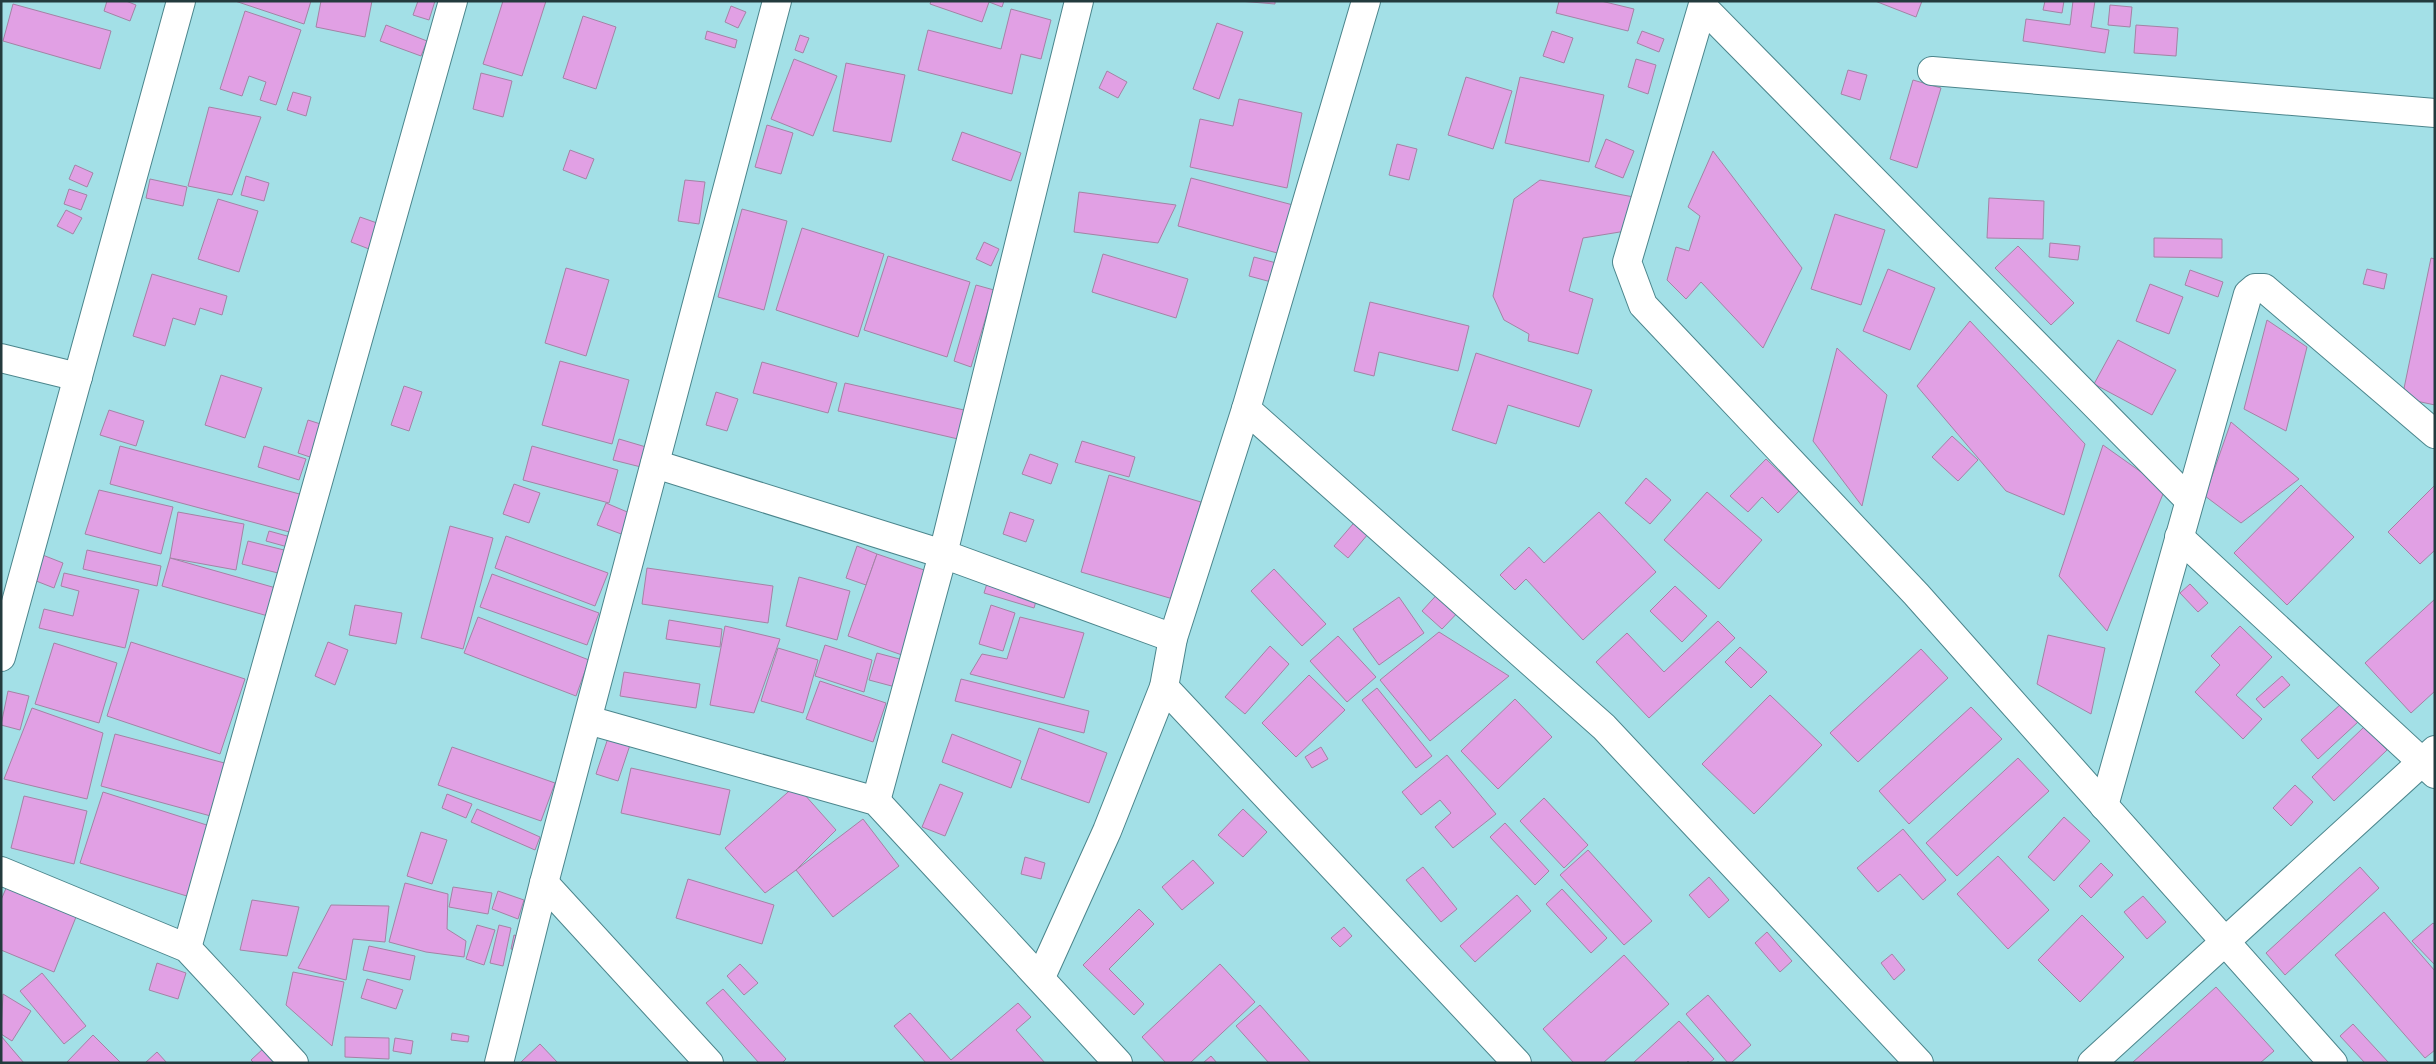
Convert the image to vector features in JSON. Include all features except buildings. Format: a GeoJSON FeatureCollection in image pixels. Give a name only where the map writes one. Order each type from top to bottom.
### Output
{"type":"FeatureCollection","features":[{"type":"Feature","properties":{"kind":"street"},"geometry":{"type":"LineString","coordinates":[[1,658],[181,1]]}},
{"type":"Feature","properties":{"kind":"street"},"geometry":{"type":"LineString","coordinates":[[187,948],[453,1]]}},
{"type":"Feature","properties":{"kind":"street"},"geometry":{"type":"LineString","coordinates":[[499,1063],[544,883],[777,1]]}},
{"type":"Feature","properties":{"kind":"street"},"geometry":{"type":"LineString","coordinates":[[876,801],[943,554],[1080,1]]}},
{"type":"Feature","properties":{"kind":"street"},"geometry":{"type":"LineString","coordinates":[[1041,977],[1107,831],[1164,687],[1173,638],[1246,409],[1366,1]]}},
{"type":"Feature","properties":{"kind":"street"},"geometry":{"type":"LineString","coordinates":[[2190,500],[1704,4],[1627,262],[1643,306],[1916,594],[2333,1063]]}},
{"type":"Feature","properties":{"kind":"street"},"geometry":{"type":"LineString","coordinates":[[1932,70],[2435,113]]}},
{"type":"Feature","properties":{"kind":"street"},"geometry":{"type":"LineString","coordinates":[[2104,806],[2248,294],[2255,288],[2264,288],[2435,434]]}},
{"type":"Feature","properties":{"kind":"street"},"geometry":{"type":"LineString","coordinates":[[1,358],[78,377]]}},
{"type":"Feature","properties":{"kind":"street"},"geometry":{"type":"LineString","coordinates":[[1246,409],[1604,727],[1918,1063]]}},
{"type":"Feature","properties":{"kind":"street"},"geometry":{"type":"LineString","coordinates":[[655,464],[943,554],[1173,638]]}},
{"type":"Feature","properties":{"kind":"street"},"geometry":{"type":"LineString","coordinates":[[2092,1063],[2225,941],[2431,762],[2179,537]]}},
{"type":"Feature","properties":{"kind":"street"},"geometry":{"type":"LineString","coordinates":[[1164,687],[1517,1063]]}},
{"type":"Feature","properties":{"kind":"street"},"geometry":{"type":"LineString","coordinates":[[588,720],[876,801],[1041,977],[1118,1063]]}},
{"type":"Feature","properties":{"kind":"street"},"geometry":{"type":"LineString","coordinates":[[1,871],[187,948],[294,1063]]}},
{"type":"Feature","properties":{"kind":"street"},"geometry":{"type":"LineString","coordinates":[[544,883],[709,1063]]}}]}
